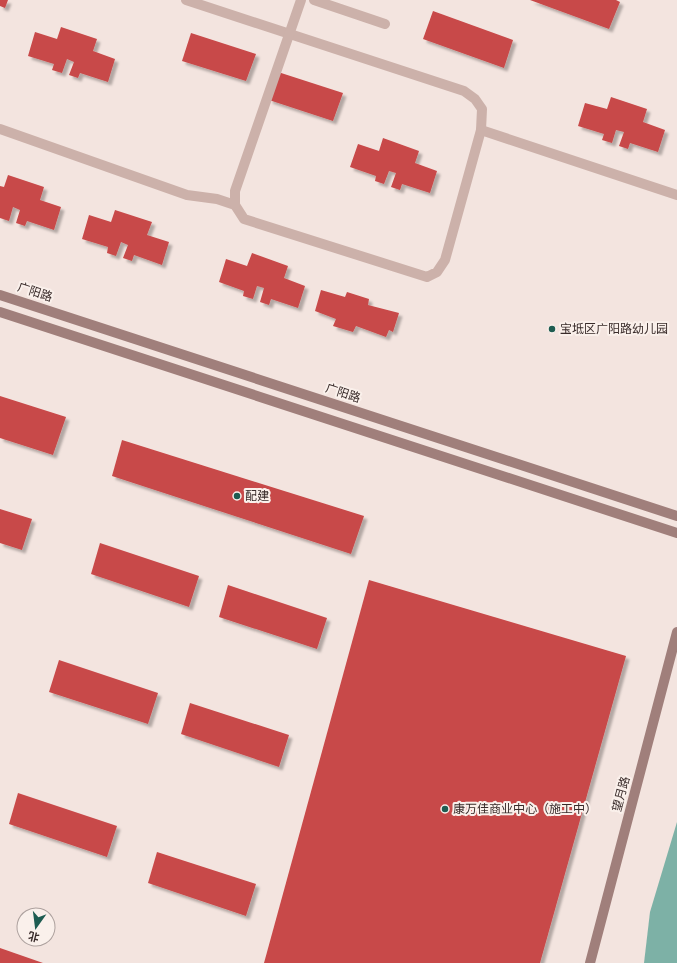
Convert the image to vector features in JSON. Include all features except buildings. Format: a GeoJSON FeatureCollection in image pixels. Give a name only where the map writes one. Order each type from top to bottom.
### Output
{"type":"FeatureCollection","features":[{"type":"Feature","properties":{"kind":"street"},"geometry":{"type":"LineString","coordinates":[[186,0],[290,34],[464,91],[476,99],[482,109],[481,130],[445,260],[437,272],[427,277],[244,219],[235,205],[235,191],[290,34],[301,0]]}},
{"type":"Feature","properties":{"kind":"street"},"geometry":{"type":"LineString","coordinates":[[314,0],[385,24]]}},
{"type":"Feature","properties":{"kind":"street"},"geometry":{"type":"LineString","coordinates":[[0,129],[187,195],[217,200],[235,205]]}},
{"type":"Feature","properties":{"kind":"street"},"geometry":{"type":"LineString","coordinates":[[481,130],[677,195]]}},
{"type":"Feature","properties":{"kind":"street","name":"广阳路"},"geometry":{"type":"LineString","coordinates":[[0,295],[677,516]]}},
{"type":"Feature","properties":{"kind":"street"},"geometry":{"type":"LineString","coordinates":[[0,312],[677,533]]}},
{"type":"Feature","properties":{"kind":"street","name":"望月路"},"geometry":{"type":"LineString","coordinates":[[590,963],[677,632]]}},
{"type":"Feature","properties":{"kind":"water"},"geometry":{"type":"Polygon","coordinates":[[[677,822],[677,963],[644,963],[650,912],[677,822]]]}},
{"type":"Feature","properties":{"kind":"place","name":"宝坻区广阳路幼儿园"},"geometry":{"type":"Point","coordinates":[552,329]}},
{"type":"Feature","properties":{"kind":"place","name":"配建"},"geometry":{"type":"Point","coordinates":[237,496]}},
{"type":"Feature","properties":{"kind":"place","name":"康万佳商业中心（施工中）"},"geometry":{"type":"Point","coordinates":[445,809]}}]}
